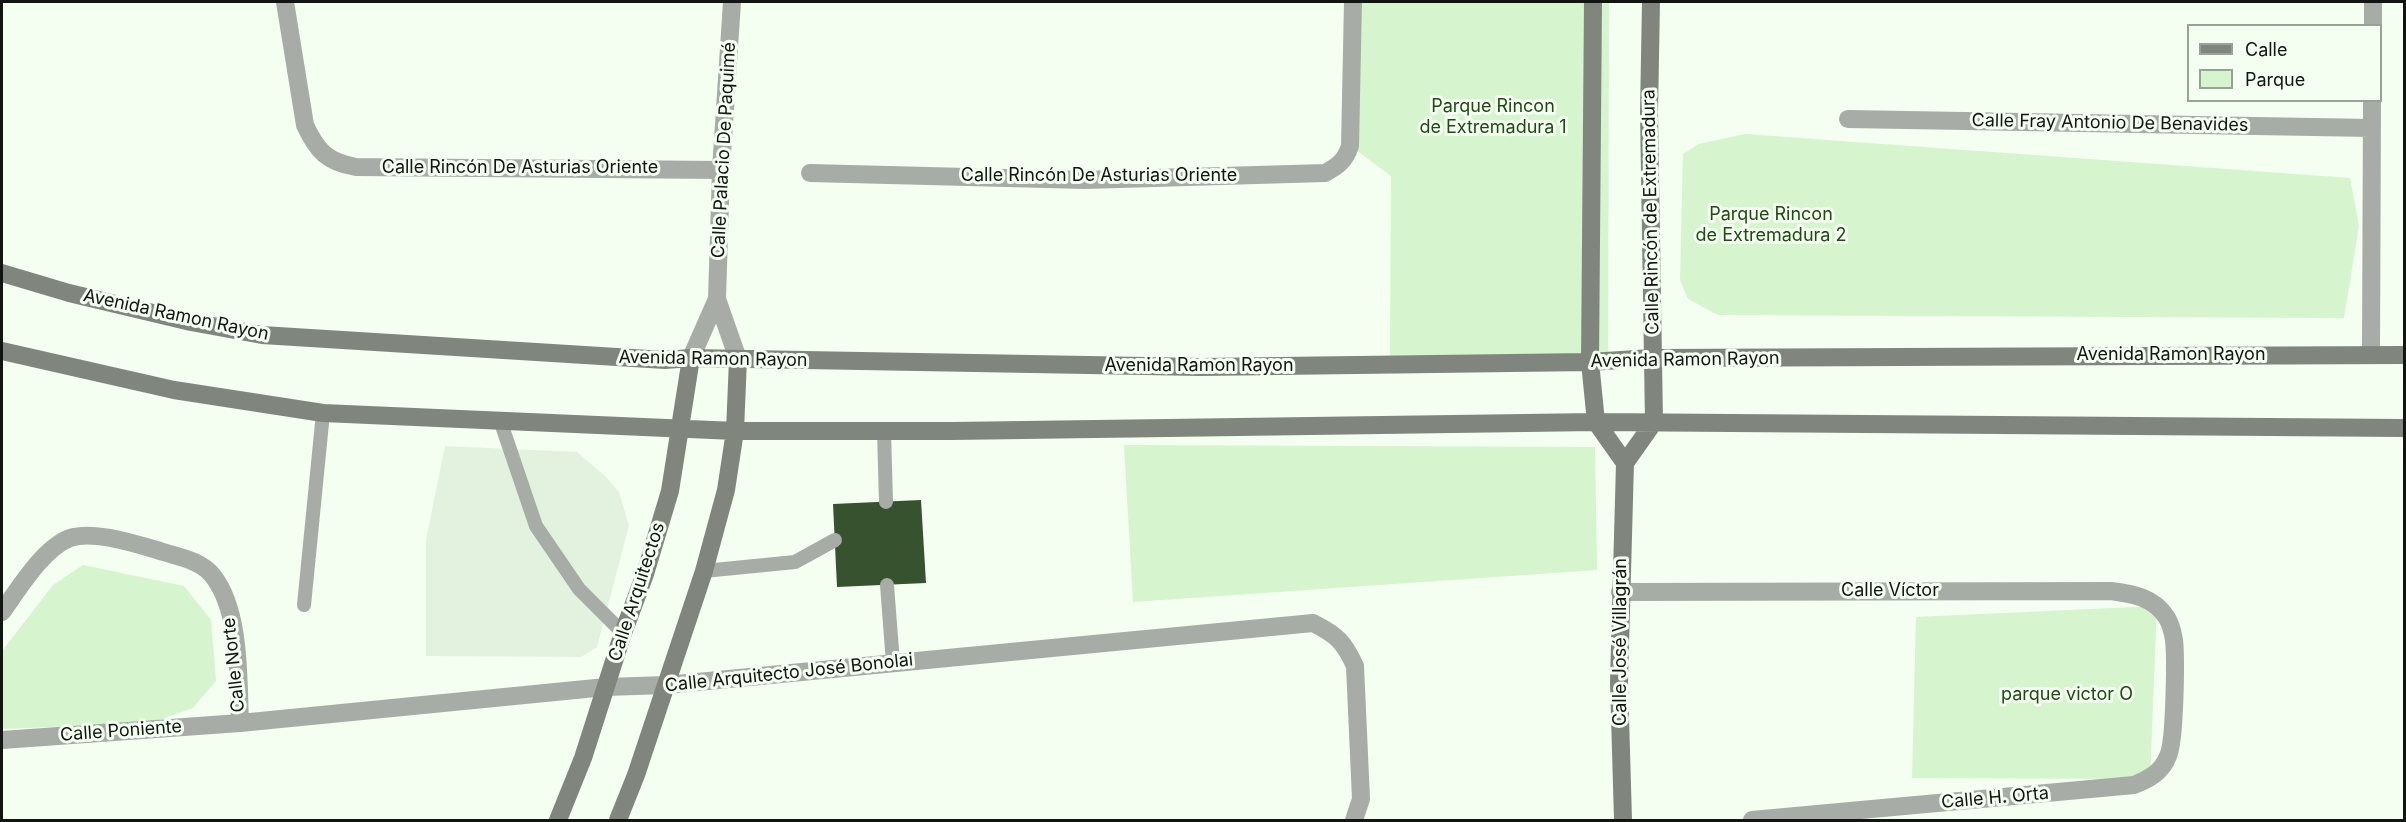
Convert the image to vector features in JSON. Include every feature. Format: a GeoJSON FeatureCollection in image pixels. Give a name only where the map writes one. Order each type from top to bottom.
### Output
{"type":"FeatureCollection","features":[{"type":"Feature","properties":{"kind":"main road"},"geometry":{"type":"LineString","coordinates":[[1593,2],[1590,362],[1596,422],[1625,463],[1654,422]]}},
{"type":"Feature","properties":{"kind":"main road","name":"Calle Rincón de Extremadura"},"geometry":{"type":"LineString","coordinates":[[1651,2],[1648,112],[1654,422]]}},
{"type":"Feature","properties":{"kind":"main road","name":"Avenida Ramon Rayon"},"geometry":{"type":"LineString","coordinates":[[2,273],[69,293],[180,320],[262,335],[652,359],[1201,367],[1590,362],[1652,358],[2404,354]]}},
{"type":"Feature","properties":{"kind":"main road"},"geometry":{"type":"LineString","coordinates":[[2,351],[174,390],[324,413],[735,431],[1596,422],[2404,428]]}},
{"type":"Feature","properties":{"kind":"main road","name":"Calle Arquitectos"},"geometry":{"type":"LineString","coordinates":[[558,820],[584,758],[623,633],[645,574],[669,491],[691,358]]}},
{"type":"Feature","properties":{"kind":"main road"},"geometry":{"type":"LineString","coordinates":[[618,820],[636,775],[704,571],[726,490],[735,431],[738,359]]}},
{"type":"Feature","properties":{"kind":"main road","name":"Calle José Villagrán"},"geometry":{"type":"LineString","coordinates":[[1623,820],[1619,682],[1625,463]]}},
{"type":"Feature","properties":{"kind":"street","name":"Calle Rincón De Asturias Oriente"},"geometry":{"type":"LineString","coordinates":[[285,2],[305,125],[312,141],[322,154],[340,164],[356,167],[721,170]]}},
{"type":"Feature","properties":{"kind":"street","name":"Calle Palacio De Paquimé"},"geometry":{"type":"LineString","coordinates":[[732,2],[721,170],[717,299],[738,359]]}},
{"type":"Feature","properties":{"kind":"street","name":"Calle Rincón De Asturias Oriente"},"geometry":{"type":"LineString","coordinates":[[810,173],[1085,180],[1325,173],[1339,166],[1346,157],[1350,135],[1353,2]]}},
{"type":"Feature","properties":{"kind":"street"},"geometry":{"type":"LineString","coordinates":[[2373,2],[2373,24]]}},
{"type":"Feature","properties":{"kind":"street"},"geometry":{"type":"LineString","coordinates":[[2371,354],[2372,102]]}},
{"type":"Feature","properties":{"kind":"street","name":"Calle Fray Antonio De Benavides"},"geometry":{"type":"LineString","coordinates":[[1848,118],[2371,128]]}},
{"type":"Feature","properties":{"kind":"street","name":"Calle Palacio De Paquimé"},"geometry":{"type":"LineString","coordinates":[[691,358],[717,299]]}},
{"type":"Feature","properties":{"kind":"street","name":"Calle Norte"},"geometry":{"type":"LineString","coordinates":[[2,612],[36,567],[54,549],[70,538],[116,538],[197,562],[212,575],[225,598],[236,644],[240,723]]}},
{"type":"Feature","properties":{"kind":"street","name":"Calle Víctor"},"geometry":{"type":"LineString","coordinates":[[1620,592],[2111,591],[2141,596],[2157,606],[2168,619],[2174,639],[2172,738],[2169,755],[2161,768]]}},
{"type":"Feature","properties":{"kind":"street","name":"Calle Arquitecto José Bonolai"},"geometry":{"type":"LineString","coordinates":[[240,723],[606,687],[666,686],[1313,623],[1335,634],[1347,648],[1355,666],[1361,799],[1354,820]]}},
{"type":"Feature","properties":{"kind":"street","name":"Calle Poniente"},"geometry":{"type":"LineString","coordinates":[[2,740],[240,723]]}},
{"type":"Feature","properties":{"kind":"street","name":"Calle H. Orta"},"geometry":{"type":"LineString","coordinates":[[1752,820],[2134,785],[2150,779],[2161,768]]}},
{"type":"Feature","properties":{"kind":"lane"},"geometry":{"type":"LineString","coordinates":[[304,605],[324,413]]}},
{"type":"Feature","properties":{"kind":"lane"},"geometry":{"type":"LineString","coordinates":[[500,420],[536,526],[579,589],[623,633]]}},
{"type":"Feature","properties":{"kind":"lane"},"geometry":{"type":"LineString","coordinates":[[884,431],[886,502]]}},
{"type":"Feature","properties":{"kind":"lane"},"geometry":{"type":"LineString","coordinates":[[704,571],[795,562],[835,540]]}},
{"type":"Feature","properties":{"kind":"lane"},"geometry":{"type":"LineString","coordinates":[[887,585],[893,663]]}},
{"type":"Feature","properties":{"kind":"shaded area"},"geometry":{"type":"Polygon","coordinates":[[[445,446],[577,452],[605,476],[619,492],[629,526],[597,647],[581,657],[426,656],[426,540],[445,446]]]}},
{"type":"Feature","properties":{"kind":"green space","name":"Parque Rincon de Extremadura 1"},"geometry":{"type":"Polygon","coordinates":[[[1358,2],[1609,2],[1608,362],[1390,357],[1391,176],[1352,147],[1358,2]]]}},
{"type":"Feature","properties":{"kind":"green space","name":"Parque Rincon de Extremadura 2"},"geometry":{"type":"Polygon","coordinates":[[[1745,134],[2350,178],[2359,226],[2344,318],[1718,315],[1688,299],[1680,280],[1683,154],[1699,144],[1745,134]]]}},
{"type":"Feature","properties":{"kind":"green space"},"geometry":{"type":"Polygon","coordinates":[[[1124,445],[1595,447],[1597,570],[1133,602],[1124,445]]]}},
{"type":"Feature","properties":{"kind":"green space"},"geometry":{"type":"Polygon","coordinates":[[[83,565],[184,586],[211,620],[216,681],[193,708],[150,723],[2,729],[2,651],[53,585],[83,565]]]}},
{"type":"Feature","properties":{"kind":"green space","name":"parque victor O"},"geometry":{"type":"Polygon","coordinates":[[[2157,606],[2150,779],[1912,778],[1916,617],[2157,606]]]}},
{"type":"Feature","properties":{"kind":"building"},"geometry":{"type":"Polygon","coordinates":[[[921,500],[926,583],[837,587],[833,504],[921,500]]]}}]}
